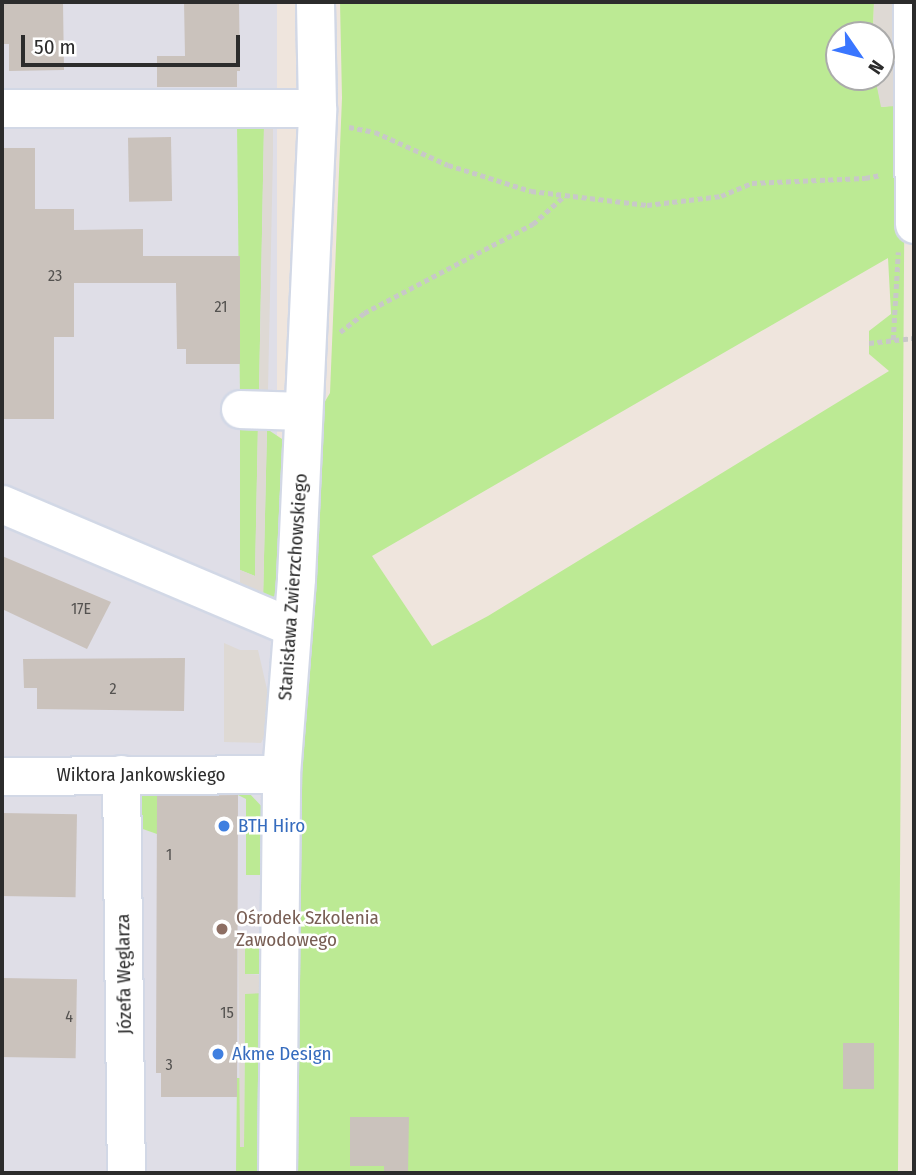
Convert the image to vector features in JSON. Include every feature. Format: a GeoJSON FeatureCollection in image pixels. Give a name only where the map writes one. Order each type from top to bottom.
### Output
{"type":"FeatureCollection","features":[{"type":"Feature","properties":{"kind":"street","name":"Stanisława Zwierzchowskiego"},"geometry":{"type":"LineString","coordinates":[[277,1173],[281,774],[290,626],[296,578],[316,113],[315,2]]}},
{"type":"Feature","properties":{"kind":"street"},"geometry":{"type":"LineString","coordinates":[[912,2],[914,224]]}},
{"type":"Feature","properties":{"kind":"street"},"geometry":{"type":"LineString","coordinates":[[2,108],[316,113]]}},
{"type":"Feature","properties":{"kind":"street"},"geometry":{"type":"LineString","coordinates":[[240,409],[303,411]]}},
{"type":"Feature","properties":{"kind":"street"},"geometry":{"type":"LineString","coordinates":[[2,504],[290,626]]}},
{"type":"Feature","properties":{"kind":"street","name":"Wiktora Jankowskiego"},"geometry":{"type":"LineString","coordinates":[[2,776],[281,774]]}},
{"type":"Feature","properties":{"kind":"street","name":"Józefa Węglarza"},"geometry":{"type":"LineString","coordinates":[[121,775],[126,1173]]}},
{"type":"Feature","properties":{"kind":"path"},"geometry":{"type":"LineString","coordinates":[[316,113],[375,132],[448,165],[531,191],[647,205],[721,196],[752,183],[865,178],[885,174],[890,169]]}},
{"type":"Feature","properties":{"kind":"path"},"geometry":{"type":"LineString","coordinates":[[306,343],[342,331],[364,313],[533,224],[565,195]]}},
{"type":"Feature","properties":{"kind":"path"},"geometry":{"type":"LineString","coordinates":[[869,343],[914,338]]}},
{"type":"Feature","properties":{"kind":"shaded area"},"geometry":{"type":"Polygon","coordinates":[[[2,2],[277,2],[277,1173],[2,1173],[2,2]]]}},
{"type":"Feature","properties":{"kind":"shaded area"},"geometry":{"type":"Polygon","coordinates":[[[874,2],[893,2],[893,21],[873,21],[874,2]]]}},
{"type":"Feature","properties":{"kind":"shaded area"},"geometry":{"type":"Polygon","coordinates":[[[895,60],[901,90],[896,106],[881,107],[878,91],[895,91],[895,60]]]}},
{"type":"Feature","properties":{"kind":"shaded area"},"geometry":{"type":"Polygon","coordinates":[[[264,127],[273,129],[273,152],[268,390],[259,393],[264,127]]]}},
{"type":"Feature","properties":{"kind":"shaded area"},"geometry":{"type":"Polygon","coordinates":[[[258,425],[267,429],[263,600],[240,590],[240,570],[255,576],[258,425]]]}},
{"type":"Feature","properties":{"kind":"shaded area"},"geometry":{"type":"Polygon","coordinates":[[[224,643],[240,650],[258,650],[269,698],[267,731],[261,743],[224,742],[224,643]]]}},
{"type":"Feature","properties":{"kind":"shaded area"},"geometry":{"type":"Polygon","coordinates":[[[238,934],[245,934],[245,974],[266,975],[266,993],[245,994],[244,1147],[240,1147],[238,934]]]}},
{"type":"Feature","properties":{"kind":"green space"},"geometry":{"type":"Polygon","coordinates":[[[340,2],[874,2],[873,21],[825,21],[825,91],[878,91],[882,107],[896,105],[905,117],[898,1173],[290,1173],[297,679],[318,413],[330,393],[342,98],[340,2]],[[888,258],[372,556],[432,646],[488,616],[889,371],[869,354],[869,331],[891,314],[888,258]]]}},
{"type":"Feature","properties":{"kind":"green space"},"geometry":{"type":"Polygon","coordinates":[[[237,123],[264,127],[259,393],[240,397],[237,123]]]}},
{"type":"Feature","properties":{"kind":"green space"},"geometry":{"type":"Polygon","coordinates":[[[240,420],[258,425],[255,576],[240,570],[240,420]]]}},
{"type":"Feature","properties":{"kind":"green space"},"geometry":{"type":"Polygon","coordinates":[[[267,429],[291,445],[283,589],[267,602],[263,600],[267,429]]]}},
{"type":"Feature","properties":{"kind":"green space"},"geometry":{"type":"Polygon","coordinates":[[[157,787],[157,834],[140,828],[135,821],[135,803],[140,794],[157,787]]]}},
{"type":"Feature","properties":{"kind":"green space"},"geometry":{"type":"Polygon","coordinates":[[[239,787],[249,793],[265,810],[267,875],[246,875],[246,799],[238,795],[239,787]]]}},
{"type":"Feature","properties":{"kind":"green space"},"geometry":{"type":"Polygon","coordinates":[[[245,934],[266,934],[266,974],[245,974],[245,934]]]}},
{"type":"Feature","properties":{"kind":"green space"},"geometry":{"type":"Polygon","coordinates":[[[245,993],[266,993],[263,1173],[236,1173],[237,1078],[240,1078],[244,1146],[245,993]]]}},
{"type":"Feature","properties":{"kind":"building"},"geometry":{"type":"Polygon","coordinates":[[[2,2],[63,2],[64,70],[9,71],[9,44],[2,44],[2,2]]]}},
{"type":"Feature","properties":{"kind":"building"},"geometry":{"type":"Polygon","coordinates":[[[184,2],[239,2],[240,71],[237,71],[237,87],[157,87],[157,56],[185,56],[184,2]]]}},
{"type":"Feature","properties":{"kind":"building"},"geometry":{"type":"Polygon","coordinates":[[[171,137],[172,201],[129,202],[128,138],[171,137]]]}},
{"type":"Feature","properties":{"kind":"building"},"geometry":{"type":"Polygon","coordinates":[[[2,148],[35,148],[35,209],[74,209],[74,230],[143,229],[143,256],[240,256],[240,364],[186,364],[186,349],[177,349],[176,283],[74,283],[74,337],[54,337],[54,419],[2,419],[2,148]]]}},
{"type":"Feature","properties":{"kind":"building"},"geometry":{"type":"Polygon","coordinates":[[[2,556],[111,602],[87,649],[2,609],[2,556]]]}},
{"type":"Feature","properties":{"kind":"building"},"geometry":{"type":"Polygon","coordinates":[[[185,658],[184,711],[37,709],[37,688],[24,688],[23,659],[185,658]]]}},
{"type":"Feature","properties":{"kind":"building"},"geometry":{"type":"Polygon","coordinates":[[[238,795],[237,1097],[161,1097],[161,1073],[156,1073],[157,796],[238,795]]]}},
{"type":"Feature","properties":{"kind":"building"},"geometry":{"type":"Polygon","coordinates":[[[2,813],[77,814],[76,897],[2,896],[2,813]]]}},
{"type":"Feature","properties":{"kind":"building"},"geometry":{"type":"Polygon","coordinates":[[[2,978],[77,979],[76,1058],[2,1057],[2,978]]]}},
{"type":"Feature","properties":{"kind":"building"},"geometry":{"type":"Polygon","coordinates":[[[843,1043],[874,1043],[874,1089],[843,1089],[843,1043]]]}},
{"type":"Feature","properties":{"kind":"building"},"geometry":{"type":"Polygon","coordinates":[[[350,1117],[409,1117],[408,1173],[384,1173],[384,1166],[350,1166],[350,1117]]]}},
{"type":"Feature","properties":{"kind":"place","name":"BTH Hiro"},"geometry":{"type":"Point","coordinates":[224,826]}},
{"type":"Feature","properties":{"kind":"place","name":"Ośrodek Szkolenia Zawodowego"},"geometry":{"type":"Point","coordinates":[222,929]}},
{"type":"Feature","properties":{"kind":"place","name":"Akme Design"},"geometry":{"type":"Point","coordinates":[218,1054]}}]}
